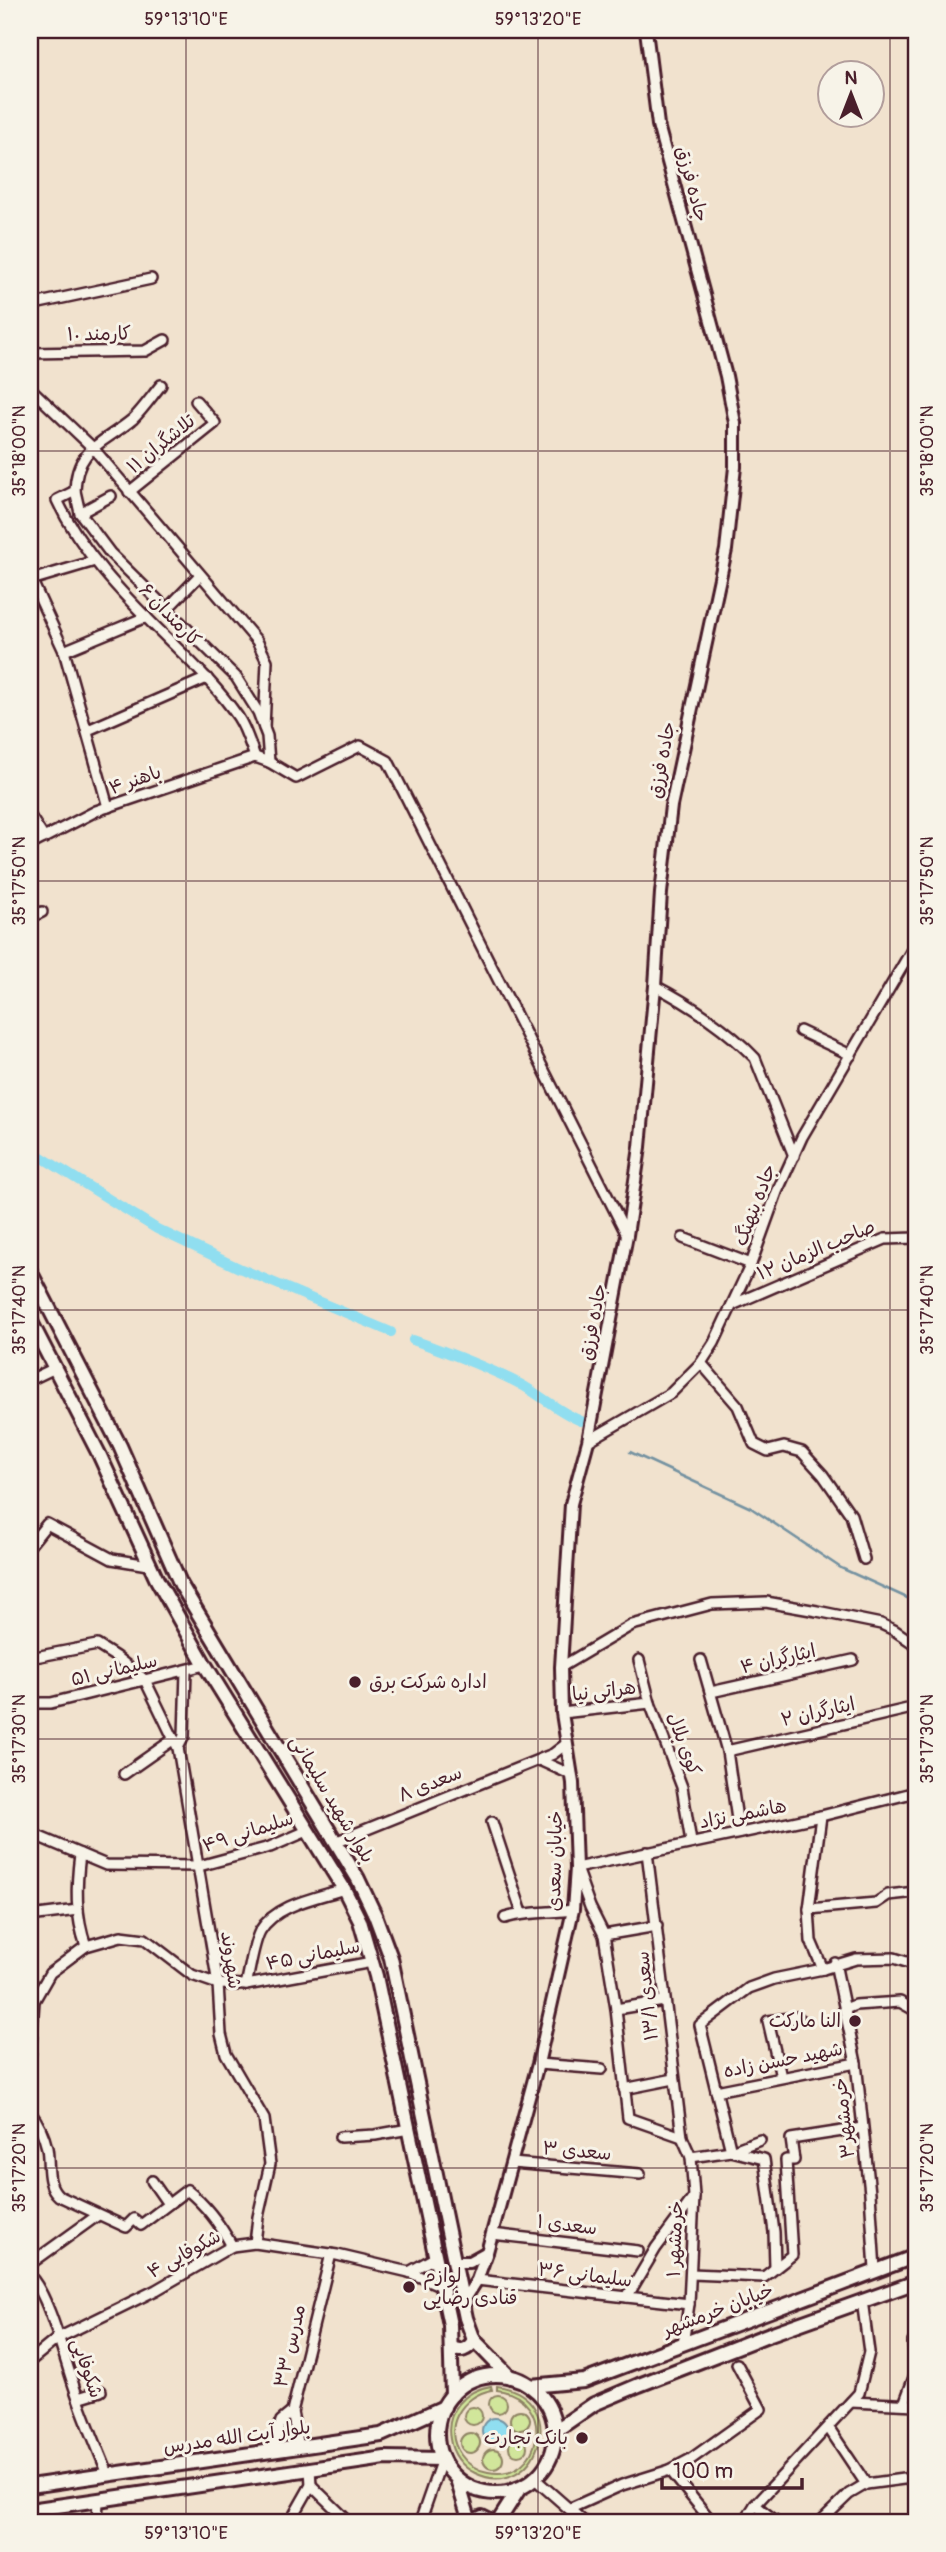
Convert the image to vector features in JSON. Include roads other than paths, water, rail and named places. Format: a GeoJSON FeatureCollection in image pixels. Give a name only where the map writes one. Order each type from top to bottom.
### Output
{"type":"FeatureCollection","features":[{"type":"Feature","properties":{"kind":"main road","name":"بلوار شهید سلیمانی"},"geometry":{"type":"LineString","coordinates":[[30,1271],[120,1446],[181,1585],[370,1902],[387,1944],[454,2262],[474,2340],[510,2377]]}},
{"type":"Feature","properties":{"kind":"main road"},"geometry":{"type":"LineString","coordinates":[[30,1302],[42,1295]]}},
{"type":"Feature","properties":{"kind":"main road","name":"بلوار شهید سلیمانی"},"geometry":{"type":"LineString","coordinates":[[30,1320],[100,1456],[148,1565],[205,1665],[344,1889],[360,1921],[372,1962],[450,2325],[452,2395]]}},
{"type":"Feature","properties":{"kind":"main road"},"geometry":{"type":"LineString","coordinates":[[30,1337],[44,1347]]}},
{"type":"Feature","properties":{"kind":"main road"},"geometry":{"type":"LineString","coordinates":[[276,1782],[293,1772]]}},
{"type":"Feature","properties":{"kind":"main road","name":"خیابان خرمشهر"},"geometry":{"type":"LineString","coordinates":[[530,2386],[584,2381],[916,2256]]}},
{"type":"Feature","properties":{"kind":"main road"},"geometry":{"type":"LineString","coordinates":[[555,2431],[594,2404],[639,2385],[916,2282]]}},
{"type":"Feature","properties":{"kind":"main road"},"geometry":{"type":"LineString","coordinates":[[451,2347],[456,2351],[462,2350],[474,2340]]}},
{"type":"Feature","properties":{"kind":"main road"},"geometry":{"type":"LineString","coordinates":[[631,2364],[629,2377],[639,2385]]}},
{"type":"Feature","properties":{"kind":"main road"},"geometry":{"type":"LineString","coordinates":[[457,2479],[476,2490],[498,2493],[519,2489],[535,2479],[548,2463],[553,2453],[554,2421],[545,2401],[530,2386],[510,2377],[477,2379],[463,2385],[444,2407],[437,2433],[442,2459],[457,2479],[471,2522],[482,2517],[492,2522]]}},
{"type":"Feature","properties":{"kind":"main road","name":"بلوار آیت الله مدرس"},"geometry":{"type":"LineString","coordinates":[[30,2486],[381,2435],[444,2407]]}},
{"type":"Feature","properties":{"kind":"main road"},"geometry":{"type":"LineString","coordinates":[[381,2435],[387,2450],[385,2458]]}},
{"type":"Feature","properties":{"kind":"main road"},"geometry":{"type":"LineString","coordinates":[[30,2510],[385,2458],[442,2459]]}},
{"type":"Feature","properties":{"kind":"main road"},"geometry":{"type":"LineString","coordinates":[[498,2522],[519,2489]]}},
{"type":"Feature","properties":{"kind":"street","name":"جاده فرزق"},"geometry":{"type":"LineString","coordinates":[[571,1504],[588,1441],[627,1235],[640,1147],[671,806],[726,550],[735,467],[735,423],[713,324],[658,125],[646,30]]}},
{"type":"Feature","properties":{"kind":"street"},"geometry":{"type":"LineString","coordinates":[[30,305],[151,279]]}},
{"type":"Feature","properties":{"kind":"street","name":"کارمند ۱۰"},"geometry":{"type":"LineString","coordinates":[[30,353],[145,351],[165,340]]}},
{"type":"Feature","properties":{"kind":"street"},"geometry":{"type":"LineString","coordinates":[[161,385],[134,417],[79,462],[75,477],[79,513],[110,553],[236,677],[258,712],[267,736],[269,762]]}},
{"type":"Feature","properties":{"kind":"street"},"geometry":{"type":"LineString","coordinates":[[30,388],[93,448],[257,641],[267,661],[264,728]]}},
{"type":"Feature","properties":{"kind":"street","name":"تلاشگران ۱۱"},"geometry":{"type":"LineString","coordinates":[[129,492],[215,423],[196,401]]}},
{"type":"Feature","properties":{"kind":"street","name":"کارمندان ۶"},"geometry":{"type":"LineString","coordinates":[[75,491],[57,500],[68,522],[95,561],[207,678],[239,719],[255,757]]}},
{"type":"Feature","properties":{"kind":"street"},"geometry":{"type":"LineString","coordinates":[[79,513],[111,496]]}},
{"type":"Feature","properties":{"kind":"street"},"geometry":{"type":"LineString","coordinates":[[95,561],[30,578],[64,652],[108,807]]}},
{"type":"Feature","properties":{"kind":"street"},"geometry":{"type":"LineString","coordinates":[[167,609],[200,575]]}},
{"type":"Feature","properties":{"kind":"street"},"geometry":{"type":"LineString","coordinates":[[64,652],[146,617]]}},
{"type":"Feature","properties":{"kind":"street"},"geometry":{"type":"LineString","coordinates":[[88,730],[207,678]]}},
{"type":"Feature","properties":{"kind":"street"},"geometry":{"type":"LineString","coordinates":[[255,757],[296,778],[360,746],[388,761],[627,1235]]}},
{"type":"Feature","properties":{"kind":"street","name":"باهنر ۴"},"geometry":{"type":"LineString","coordinates":[[30,845],[108,807],[255,757]]}},
{"type":"Feature","properties":{"kind":"street"},"geometry":{"type":"LineString","coordinates":[[30,816],[44,838]]}},
{"type":"Feature","properties":{"kind":"street"},"geometry":{"type":"LineString","coordinates":[[30,918],[42,912]]}},
{"type":"Feature","properties":{"kind":"street","name":"جاده بنهنگ"},"geometry":{"type":"LineString","coordinates":[[588,1441],[671,1393],[701,1363],[714,1343],[751,1264],[777,1192],[794,1156],[916,943]]}},
{"type":"Feature","properties":{"kind":"street"},"geometry":{"type":"LineString","coordinates":[[655,986],[704,1017],[755,1058],[794,1156]]}},
{"type":"Feature","properties":{"kind":"street"},"geometry":{"type":"LineString","coordinates":[[800,1031],[851,1055]]}},
{"type":"Feature","properties":{"kind":"street"},"geometry":{"type":"LineString","coordinates":[[682,1238],[751,1264]]}},
{"type":"Feature","properties":{"kind":"street","name":"صاحب الزمان ۱۲"},"geometry":{"type":"LineString","coordinates":[[732,1305],[885,1239],[916,1238]]}},
{"type":"Feature","properties":{"kind":"street"},"geometry":{"type":"LineString","coordinates":[[701,1363],[738,1406],[754,1444],[768,1451],[784,1447],[802,1452],[822,1475],[851,1515],[864,1559]]}},
{"type":"Feature","properties":{"kind":"street"},"geometry":{"type":"LineString","coordinates":[[30,1380],[55,1368]]}},
{"type":"Feature","properties":{"kind":"street","name":"خیابان سعدی"},"geometry":{"type":"LineString","coordinates":[[463,2302],[477,2280],[512,2163],[573,1910],[576,1868],[572,1775],[562,1713],[561,1667],[571,1504]]}},
{"type":"Feature","properties":{"kind":"street"},"geometry":{"type":"LineString","coordinates":[[30,1545],[47,1524],[112,1559],[148,1565]]}},
{"type":"Feature","properties":{"kind":"street"},"geometry":{"type":"LineString","coordinates":[[561,1667],[632,1625],[712,1604],[766,1602],[817,1611],[881,1624],[916,1645]]}},
{"type":"Feature","properties":{"kind":"street"},"geometry":{"type":"LineString","coordinates":[[30,1658],[97,1645],[145,1680]]}},
{"type":"Feature","properties":{"kind":"street","name":"کوی بلال"},"geometry":{"type":"LineString","coordinates":[[639,1660],[650,1703],[682,1787],[691,1842]]}},
{"type":"Feature","properties":{"kind":"street","name":"کوی بلال"},"geometry":{"type":"LineString","coordinates":[[701,1660],[727,1751],[739,1833]]}},
{"type":"Feature","properties":{"kind":"street","name":"ایثارگران ۴"},"geometry":{"type":"LineString","coordinates":[[711,1692],[853,1660]]}},
{"type":"Feature","properties":{"kind":"street","name":"سلیمانی ۵۱"},"geometry":{"type":"LineString","coordinates":[[30,1703],[51,1703],[205,1665]]}},
{"type":"Feature","properties":{"kind":"street"},"geometry":{"type":"LineString","coordinates":[[124,1774],[184,1736],[186,1671]]}},
{"type":"Feature","properties":{"kind":"street","name":"شهروند"},"geometry":{"type":"LineString","coordinates":[[145,1680],[176,1743],[218,1984],[221,2034],[226,2054],[264,2119],[270,2164],[259,2209],[255,2243]]}},
{"type":"Feature","properties":{"kind":"street","name":"هراتی نیا"},"geometry":{"type":"LineString","coordinates":[[562,1713],[650,1703]]}},
{"type":"Feature","properties":{"kind":"street","name":"ایثارگران ۲"},"geometry":{"type":"LineString","coordinates":[[727,1751],[916,1707]]}},
{"type":"Feature","properties":{"kind":"street","name":"سعدی ۸"},"geometry":{"type":"LineString","coordinates":[[335,1842],[539,1760],[566,1744]]}},
{"type":"Feature","properties":{"kind":"street"},"geometry":{"type":"LineString","coordinates":[[539,1760],[572,1775]]}},
{"type":"Feature","properties":{"kind":"street","name":"هاشمی نژاد"},"geometry":{"type":"LineString","coordinates":[[576,1868],[821,1816],[916,1792]]}},
{"type":"Feature","properties":{"kind":"street"},"geometry":{"type":"LineString","coordinates":[[821,1816],[809,1909],[811,1941],[823,1969]]}},
{"type":"Feature","properties":{"kind":"street"},"geometry":{"type":"LineString","coordinates":[[492,1822],[522,1913]]}},
{"type":"Feature","properties":{"kind":"street","name":"سلیمانی ۴۹"},"geometry":{"type":"LineString","coordinates":[[30,1833],[106,1864],[199,1866],[270,1847],[307,1831]]}},
{"type":"Feature","properties":{"kind":"street","name":"سعدی ۱۳/۱"},"geometry":{"type":"LineString","coordinates":[[647,1852],[682,2137]]}},
{"type":"Feature","properties":{"kind":"street"},"geometry":{"type":"LineString","coordinates":[[80,1854],[76,1887],[80,1928],[86,1946]]}},
{"type":"Feature","properties":{"kind":"street"},"geometry":{"type":"LineString","coordinates":[[576,1868],[590,1907],[604,1935],[616,2009],[628,2118],[682,2137]]}},
{"type":"Feature","properties":{"kind":"street"},"geometry":{"type":"LineString","coordinates":[[247,1985],[260,1931],[274,1916],[287,1908],[344,1889]]}},
{"type":"Feature","properties":{"kind":"street"},"geometry":{"type":"LineString","coordinates":[[809,1909],[876,1903],[888,1895],[916,1892]]}},
{"type":"Feature","properties":{"kind":"street"},"geometry":{"type":"LineString","coordinates":[[30,1916],[78,1910]]}},
{"type":"Feature","properties":{"kind":"street"},"geometry":{"type":"LineString","coordinates":[[505,1918],[522,1913],[543,1914],[573,1910]]}},
{"type":"Feature","properties":{"kind":"street"},"geometry":{"type":"LineString","coordinates":[[604,1935],[657,1926]]}},
{"type":"Feature","properties":{"kind":"street"},"geometry":{"type":"LineString","coordinates":[[30,2057],[32,2001],[50,1973],[86,1946],[121,1936],[145,1939],[192,1975],[218,1984]]}},
{"type":"Feature","properties":{"kind":"street"},"geometry":{"type":"LineString","coordinates":[[731,2151],[700,2025],[749,1989],[774,1979],[856,1959],[894,1958],[916,1965]]}},
{"type":"Feature","properties":{"kind":"street","name":"سلیمانی ۴۵"},"geometry":{"type":"LineString","coordinates":[[218,1984],[247,1985],[372,1962]]}},
{"type":"Feature","properties":{"kind":"street","name":"خرمشهر۳"},"geometry":{"type":"LineString","coordinates":[[835,1964],[856,2063],[875,2270]]}},
{"type":"Feature","properties":{"kind":"street"},"geometry":{"type":"LineString","coordinates":[[616,2009],[664,2001]]}},
{"type":"Feature","properties":{"kind":"street"},"geometry":{"type":"LineString","coordinates":[[845,2009],[855,2005],[900,2002],[916,2011]]}},
{"type":"Feature","properties":{"kind":"street"},"geometry":{"type":"LineString","coordinates":[[781,2077],[768,2021],[798,2017]]}},
{"type":"Feature","properties":{"kind":"street","name":"شهید حسن زاده"},"geometry":{"type":"LineString","coordinates":[[716,2091],[856,2063]]}},
{"type":"Feature","properties":{"kind":"street"},"geometry":{"type":"LineString","coordinates":[[538,2064],[602,2069]]}},
{"type":"Feature","properties":{"kind":"street"},"geometry":{"type":"LineString","coordinates":[[624,2089],[674,2079]]}},
{"type":"Feature","properties":{"kind":"street"},"geometry":{"type":"LineString","coordinates":[[30,2112],[47,2147],[50,2181],[54,2192],[126,2227],[134,2219],[141,2225],[187,2190],[201,2201],[218,2221],[232,2246]]}},
{"type":"Feature","properties":{"kind":"street"},"geometry":{"type":"LineString","coordinates":[[691,2274],[764,2277],[792,2255],[786,2160],[794,2160],[790,2139],[862,2128]]}},
{"type":"Feature","properties":{"kind":"street"},"geometry":{"type":"LineString","coordinates":[[340,2137],[408,2129]]}},
{"type":"Feature","properties":{"kind":"street","name":"خرمشهر ۱"},"geometry":{"type":"LineString","coordinates":[[682,2137],[691,2157],[694,2196],[689,2304],[683,2344]]}},
{"type":"Feature","properties":{"kind":"street"},"geometry":{"type":"LineString","coordinates":[[691,2157],[731,2151],[760,2140]]}},
{"type":"Feature","properties":{"kind":"street"},"geometry":{"type":"LineString","coordinates":[[731,2151],[764,2159],[774,2232],[775,2267]]}},
{"type":"Feature","properties":{"kind":"street","name":"سعدی ۳"},"geometry":{"type":"LineString","coordinates":[[512,2163],[640,2174]]}},
{"type":"Feature","properties":{"kind":"street"},"geometry":{"type":"LineString","coordinates":[[152,2181],[168,2204]]}},
{"type":"Feature","properties":{"kind":"street"},"geometry":{"type":"LineString","coordinates":[[627,2297],[656,2248],[694,2196]]}},
{"type":"Feature","properties":{"kind":"street"},"geometry":{"type":"LineString","coordinates":[[30,2264],[98,2215]]}},
{"type":"Feature","properties":{"kind":"street","name":"سعدی ۱"},"geometry":{"type":"LineString","coordinates":[[492,2234],[638,2251]]}},
{"type":"Feature","properties":{"kind":"street","name":"شکوفایی ۴"},"geometry":{"type":"LineString","coordinates":[[30,2361],[58,2338],[156,2290],[232,2246],[255,2243],[334,2254],[410,2272],[442,2286]]}},
{"type":"Feature","properties":{"kind":"street"},"geometry":{"type":"LineString","coordinates":[[454,2262],[469,2262],[486,2252]]}},
{"type":"Feature","properties":{"kind":"street","name":"مدرس ۳۳"},"geometry":{"type":"LineString","coordinates":[[299,2447],[292,2412],[334,2254]]}},
{"type":"Feature","properties":{"kind":"street"},"geometry":{"type":"LineString","coordinates":[[410,2272],[436,2257]]}},
{"type":"Feature","properties":{"kind":"street","name":"شکوفایی"},"geometry":{"type":"LineString","coordinates":[[30,2276],[36,2282],[108,2474]]}},
{"type":"Feature","properties":{"kind":"street","name":"سلیمانی ۳۶"},"geometry":{"type":"LineString","coordinates":[[477,2280],[689,2304]]}},
{"type":"Feature","properties":{"kind":"street"},"geometry":{"type":"LineString","coordinates":[[744,2522],[755,2505],[859,2393],[869,2352],[862,2300]]}},
{"type":"Feature","properties":{"kind":"street"},"geometry":{"type":"LineString","coordinates":[[904,2404],[916,2372],[912,2343]]}},
{"type":"Feature","properties":{"kind":"street"},"geometry":{"type":"LineString","coordinates":[[570,2508],[622,2485],[670,2470],[691,2459],[761,2409],[737,2364]]}},
{"type":"Feature","properties":{"kind":"street"},"geometry":{"type":"LineString","coordinates":[[78,2398],[101,2391]]}},
{"type":"Feature","properties":{"kind":"street"},"geometry":{"type":"LineString","coordinates":[[851,2402],[916,2405]]}},
{"type":"Feature","properties":{"kind":"street"},"geometry":{"type":"LineString","coordinates":[[272,2451],[281,2420],[292,2412]]}},
{"type":"Feature","properties":{"kind":"street"},"geometry":{"type":"LineString","coordinates":[[828,2427],[866,2484]]}},
{"type":"Feature","properties":{"kind":"street"},"geometry":{"type":"LineString","coordinates":[[420,2522],[442,2459]]}},
{"type":"Feature","properties":{"kind":"street"},"geometry":{"type":"LineString","coordinates":[[290,2522],[311,2485],[310,2469]]}},
{"type":"Feature","properties":{"kind":"street"},"geometry":{"type":"LineString","coordinates":[[670,2470],[712,2522]]}},
{"type":"Feature","properties":{"kind":"street"},"geometry":{"type":"LineString","coordinates":[[820,2522],[849,2494],[866,2484],[912,2478]]}},
{"type":"Feature","properties":{"kind":"street"},"geometry":{"type":"LineString","coordinates":[[535,2479],[584,2522]]}},
{"type":"Feature","properties":{"kind":"street"},"geometry":{"type":"LineString","coordinates":[[311,2485],[349,2522]]}},
{"type":"Feature","properties":{"kind":"street"},"geometry":{"type":"LineString","coordinates":[[97,2522],[98,2500]]}},
{"type":"Feature","properties":{"kind":"street"},"geometry":{"type":"LineString","coordinates":[[755,2505],[777,2522]]}},
{"type":"Feature","properties":{"kind":"water"},"geometry":{"type":"Polygon","coordinates":[[[495,2418],[504,2422],[508,2431],[504,2440],[495,2444],[486,2440],[482,2431],[486,2422],[495,2418]]]}},
{"type":"Feature","properties":{"kind":"waterway"},"geometry":{"type":"LineString","coordinates":[[30,1150],[157,1229],[239,1268],[391,1332]]}},
{"type":"Feature","properties":{"kind":"waterway"},"geometry":{"type":"LineString","coordinates":[[413,1340],[507,1377],[581,1421]]}},
{"type":"Feature","properties":{"kind":"waterway"},"geometry":{"type":"LineString","coordinates":[[630,1452],[751,1508],[841,1568],[916,1602]]}},
{"type":"Feature","properties":{"kind":"place","name":"اداره شرکت برق"},"geometry":{"type":"Point","coordinates":[355,1682]}},
{"type":"Feature","properties":{"kind":"place","name":"النا مارکت"},"geometry":{"type":"Point","coordinates":[855,2021]}},
{"type":"Feature","properties":{"kind":"place","name":"لوازم قنادی رضایی"},"geometry":{"type":"Point","coordinates":[409,2287]}},
{"type":"Feature","properties":{"kind":"place","name":"بانک تجارت"},"geometry":{"type":"Point","coordinates":[582,2438]}}]}
